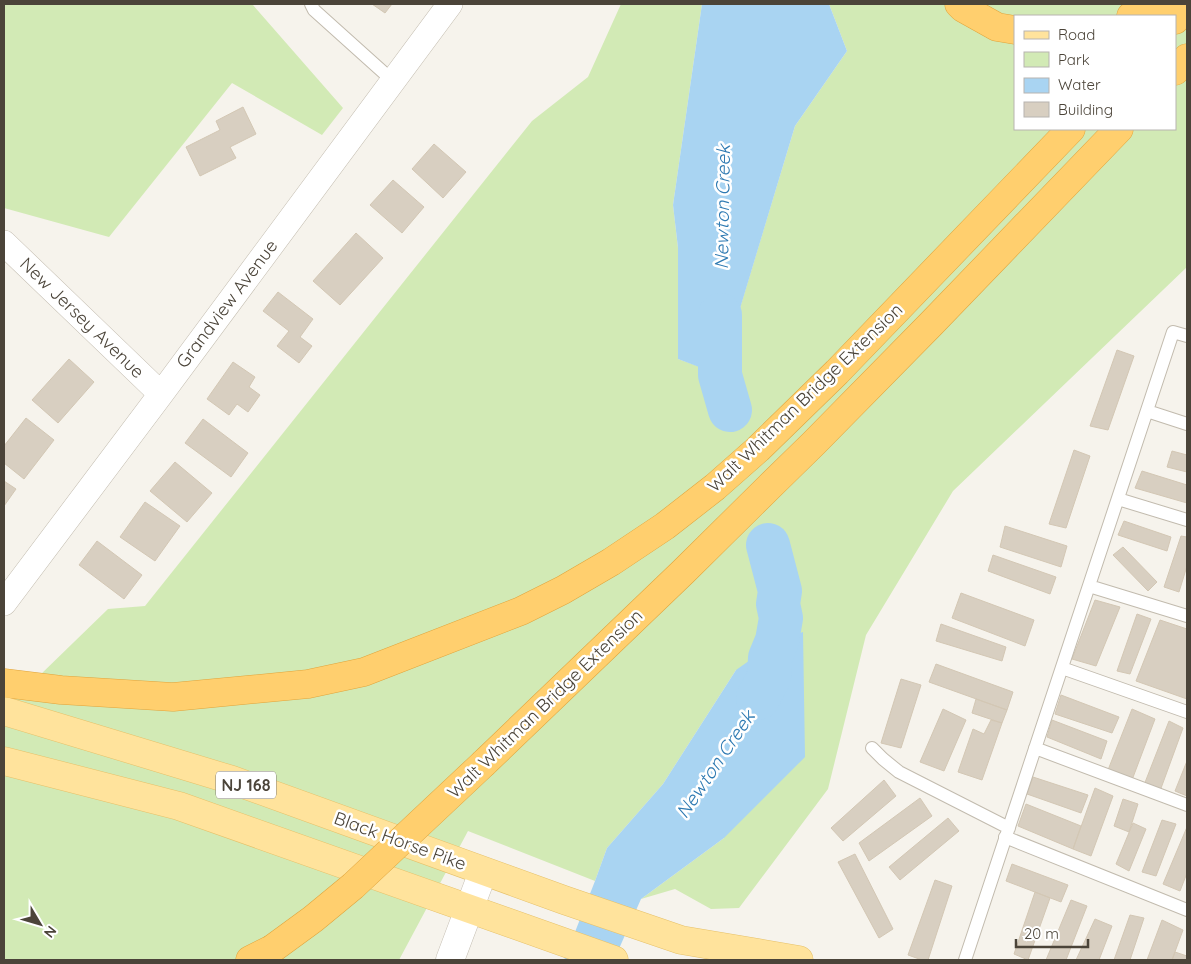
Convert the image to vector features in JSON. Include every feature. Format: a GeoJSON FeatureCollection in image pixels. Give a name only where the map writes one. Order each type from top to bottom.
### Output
{"type":"FeatureCollection","features":[{"type":"Feature","properties":{"kind":"highway"},"geometry":{"type":"LineString","coordinates":[[960,4],[963,8],[997,27],[1014,30]]}},
{"type":"Feature","properties":{"kind":"highway"},"geometry":{"type":"LineString","coordinates":[[1133,15],[1156,4]]}},
{"type":"Feature","properties":{"kind":"highway"},"geometry":{"type":"LineString","coordinates":[[1176,19],[1187,6]]}},
{"type":"Feature","properties":{"kind":"highway"},"geometry":{"type":"LineString","coordinates":[[1176,70],[1187,58]]}},
{"type":"Feature","properties":{"kind":"highway","name":"Walt Whitman Bridge Extension"},"geometry":{"type":"LineString","coordinates":[[4,683],[61,690],[173,697],[308,684],[364,672],[512,615],[563,590],[611,562],[666,526],[715,487],[752,454],[857,352],[1070,130]]}},
{"type":"Feature","properties":{"kind":"highway","name":"Walt Whitman Bridge Extension"},"geometry":{"type":"LineString","coordinates":[[261,954],[313,919],[352,886],[484,763],[676,579],[814,443],[1118,130]]}},
{"type":"Feature","properties":{"kind":"main road","name":"Black Horse Pike"},"geometry":{"type":"LineString","coordinates":[[4,711],[232,780],[483,872],[681,940],[799,960]]}},
{"type":"Feature","properties":{"kind":"main road"},"geometry":{"type":"LineString","coordinates":[[4,761],[179,806],[614,960]]}},
{"type":"Feature","properties":{"kind":"street","name":"Grandview Avenue"},"geometry":{"type":"LineString","coordinates":[[4,603],[450,4]]}},
{"type":"Feature","properties":{"kind":"street","name":"New Jersey Avenue"},"geometry":{"type":"LineString","coordinates":[[4,243],[161,394]]}},
{"type":"Feature","properties":{"kind":"street"},"geometry":{"type":"LineString","coordinates":[[450,960],[483,872]]}},
{"type":"Feature","properties":{"kind":"lane"},"geometry":{"type":"LineString","coordinates":[[311,4],[314,10],[393,81]]}},
{"type":"Feature","properties":{"kind":"lane"},"geometry":{"type":"LineString","coordinates":[[964,960],[1173,332],[1187,336]]}},
{"type":"Feature","properties":{"kind":"lane"},"geometry":{"type":"LineString","coordinates":[[1147,411],[1187,424]]}},
{"type":"Feature","properties":{"kind":"lane"},"geometry":{"type":"LineString","coordinates":[[1118,499],[1187,520]]}},
{"type":"Feature","properties":{"kind":"lane"},"geometry":{"type":"LineString","coordinates":[[1089,586],[1187,616]]}},
{"type":"Feature","properties":{"kind":"lane"},"geometry":{"type":"LineString","coordinates":[[1062,668],[1187,712]]}},
{"type":"Feature","properties":{"kind":"lane"},"geometry":{"type":"LineString","coordinates":[[872,748],[899,772],[1007,833],[1187,910]]}},
{"type":"Feature","properties":{"kind":"lane"},"geometry":{"type":"LineString","coordinates":[[1035,748],[1187,805]]}},
{"type":"Feature","properties":{"kind":"green space"},"geometry":{"type":"Polygon","coordinates":[[[4,4],[254,4],[343,108],[322,135],[232,83],[109,237],[4,208],[4,4]]]}},
{"type":"Feature","properties":{"kind":"green space"},"geometry":{"type":"Polygon","coordinates":[[[621,4],[702,4],[673,205],[678,248],[678,359],[720,374],[795,126],[847,51],[829,4],[1187,4],[1187,267],[953,491],[866,635],[828,789],[739,908],[711,909],[675,889],[641,899],[724,838],[736,670],[663,784],[607,848],[595,881],[468,831],[399,960],[4,960],[4,710],[108,609],[145,606],[532,121],[588,77],[621,4]]]}},
{"type":"Feature","properties":{"kind":"water"},"geometry":{"type":"Polygon","coordinates":[[[702,4],[829,4],[847,51],[795,126],[720,375],[678,359],[678,248],[673,205],[702,4]]]}},
{"type":"Feature","properties":{"kind":"water"},"geometry":{"type":"Polygon","coordinates":[[[803,632],[805,757],[724,838],[641,899],[614,960],[564,960],[607,848],[663,784],[736,670],[777,641],[803,632]]]}},
{"type":"Feature","properties":{"kind":"building"},"geometry":{"type":"Polygon","coordinates":[[[372,4],[392,4],[385,13],[372,4]]]}},
{"type":"Feature","properties":{"kind":"building"},"geometry":{"type":"Polygon","coordinates":[[[243,107],[256,134],[230,147],[236,158],[200,176],[186,147],[220,130],[216,121],[243,107]]]}},
{"type":"Feature","properties":{"kind":"building"},"geometry":{"type":"Polygon","coordinates":[[[434,144],[466,172],[443,198],[412,169],[434,144]]]}},
{"type":"Feature","properties":{"kind":"building"},"geometry":{"type":"Polygon","coordinates":[[[393,180],[424,207],[402,233],[370,205],[393,180]]]}},
{"type":"Feature","properties":{"kind":"building"},"geometry":{"type":"Polygon","coordinates":[[[356,233],[383,258],[340,305],[313,281],[356,233]]]}},
{"type":"Feature","properties":{"kind":"building"},"geometry":{"type":"Polygon","coordinates":[[[278,292],[313,319],[300,337],[312,346],[299,363],[277,346],[289,331],[263,311],[278,292]]]}},
{"type":"Feature","properties":{"kind":"building"},"geometry":{"type":"Polygon","coordinates":[[[1117,350],[1134,356],[1108,430],[1090,426],[1117,350]]]}},
{"type":"Feature","properties":{"kind":"building"},"geometry":{"type":"Polygon","coordinates":[[[69,359],[94,382],[58,423],[32,400],[69,359]]]}},
{"type":"Feature","properties":{"kind":"building"},"geometry":{"type":"Polygon","coordinates":[[[233,362],[255,377],[249,387],[260,395],[248,412],[237,404],[229,415],[207,399],[233,362]]]}},
{"type":"Feature","properties":{"kind":"building"},"geometry":{"type":"Polygon","coordinates":[[[26,418],[54,440],[24,479],[4,463],[4,446],[26,418]]]}},
{"type":"Feature","properties":{"kind":"building"},"geometry":{"type":"Polygon","coordinates":[[[203,419],[248,453],[231,477],[185,443],[203,419]]]}},
{"type":"Feature","properties":{"kind":"building"},"geometry":{"type":"Polygon","coordinates":[[[1074,450],[1090,456],[1066,528],[1049,524],[1074,450]]]}},
{"type":"Feature","properties":{"kind":"building"},"geometry":{"type":"Polygon","coordinates":[[[1172,451],[1187,455],[1187,472],[1167,467],[1172,451]]]}},
{"type":"Feature","properties":{"kind":"building"},"geometry":{"type":"Polygon","coordinates":[[[175,462],[212,493],[187,522],[150,491],[175,462]]]}},
{"type":"Feature","properties":{"kind":"building"},"geometry":{"type":"Polygon","coordinates":[[[1142,471],[1187,485],[1187,503],[1135,488],[1142,471]]]}},
{"type":"Feature","properties":{"kind":"building"},"geometry":{"type":"Polygon","coordinates":[[[4,481],[16,489],[4,506],[4,481]]]}},
{"type":"Feature","properties":{"kind":"building"},"geometry":{"type":"Polygon","coordinates":[[[145,502],[180,526],[155,561],[120,537],[145,502]]]}},
{"type":"Feature","properties":{"kind":"building"},"geometry":{"type":"Polygon","coordinates":[[[1124,521],[1171,537],[1167,551],[1118,535],[1124,521]]]}},
{"type":"Feature","properties":{"kind":"building"},"geometry":{"type":"Polygon","coordinates":[[[1005,526],[1067,546],[1061,567],[1000,547],[1005,526]]]}},
{"type":"Feature","properties":{"kind":"building"},"geometry":{"type":"Polygon","coordinates":[[[1181,536],[1187,537],[1187,566],[1179,592],[1164,587],[1181,536]]]}},
{"type":"Feature","properties":{"kind":"building"},"geometry":{"type":"Polygon","coordinates":[[[97,541],[142,575],[124,599],[79,565],[97,541]]]}},
{"type":"Feature","properties":{"kind":"building"},"geometry":{"type":"Polygon","coordinates":[[[1123,547],[1157,582],[1148,591],[1113,555],[1123,547]]]}},
{"type":"Feature","properties":{"kind":"building"},"geometry":{"type":"Polygon","coordinates":[[[993,555],[1056,577],[1050,594],[988,571],[993,555]]]}},
{"type":"Feature","properties":{"kind":"building"},"geometry":{"type":"Polygon","coordinates":[[[961,593],[1034,620],[1025,646],[952,618],[961,593]]]}},
{"type":"Feature","properties":{"kind":"building"},"geometry":{"type":"Polygon","coordinates":[[[1095,600],[1120,607],[1096,666],[1072,659],[1095,600]]]}},
{"type":"Feature","properties":{"kind":"building"},"geometry":{"type":"Polygon","coordinates":[[[1137,614],[1151,619],[1130,674],[1117,671],[1137,614]]]}},
{"type":"Feature","properties":{"kind":"building"},"geometry":{"type":"Polygon","coordinates":[[[1160,620],[1187,629],[1187,699],[1136,681],[1160,620]]]}},
{"type":"Feature","properties":{"kind":"building"},"geometry":{"type":"Polygon","coordinates":[[[941,624],[1006,647],[1002,661],[936,641],[941,624]]]}},
{"type":"Feature","properties":{"kind":"building"},"geometry":{"type":"Polygon","coordinates":[[[936,664],[1013,692],[1007,710],[929,682],[936,664]]]}},
{"type":"Feature","properties":{"kind":"building"},"geometry":{"type":"Polygon","coordinates":[[[901,679],[921,685],[901,748],[881,743],[901,679]]]}},
{"type":"Feature","properties":{"kind":"building"},"geometry":{"type":"Polygon","coordinates":[[[1061,695],[1119,717],[1112,733],[1055,714],[1061,695]]]}},
{"type":"Feature","properties":{"kind":"building"},"geometry":{"type":"Polygon","coordinates":[[[976,699],[1007,710],[1002,723],[972,713],[976,699]]]}},
{"type":"Feature","properties":{"kind":"building"},"geometry":{"type":"Polygon","coordinates":[[[943,709],[966,720],[944,771],[920,762],[943,709]]]}},
{"type":"Feature","properties":{"kind":"building"},"geometry":{"type":"Polygon","coordinates":[[[1132,709],[1155,719],[1132,780],[1108,770],[1132,709]]]}},
{"type":"Feature","properties":{"kind":"building"},"geometry":{"type":"Polygon","coordinates":[[[991,720],[1002,723],[982,780],[958,772],[973,729],[984,734],[991,720]]]}},
{"type":"Feature","properties":{"kind":"building"},"geometry":{"type":"Polygon","coordinates":[[[1052,720],[1107,741],[1101,759],[1047,737],[1052,720]]]}},
{"type":"Feature","properties":{"kind":"building"},"geometry":{"type":"Polygon","coordinates":[[[1169,721],[1183,728],[1160,791],[1144,785],[1169,721]]]}},
{"type":"Feature","properties":{"kind":"building"},"geometry":{"type":"Polygon","coordinates":[[[1187,761],[1187,796],[1175,791],[1187,761]]]}},
{"type":"Feature","properties":{"kind":"building"},"geometry":{"type":"Polygon","coordinates":[[[1033,777],[1088,795],[1081,813],[1027,794],[1033,777]]]}},
{"type":"Feature","properties":{"kind":"building"},"geometry":{"type":"Polygon","coordinates":[[[884,780],[896,796],[843,841],[831,828],[884,780]]]}},
{"type":"Feature","properties":{"kind":"building"},"geometry":{"type":"Polygon","coordinates":[[[1095,788],[1113,796],[1091,856],[1073,849],[1095,788]]]}},
{"type":"Feature","properties":{"kind":"building"},"geometry":{"type":"Polygon","coordinates":[[[920,798],[932,816],[869,861],[859,843],[920,798]]]}},
{"type":"Feature","properties":{"kind":"building"},"geometry":{"type":"Polygon","coordinates":[[[1123,799],[1138,804],[1129,832],[1114,826],[1123,799]]]}},
{"type":"Feature","properties":{"kind":"building"},"geometry":{"type":"Polygon","coordinates":[[[1026,804],[1081,826],[1073,849],[1018,826],[1026,804]]]}},
{"type":"Feature","properties":{"kind":"building"},"geometry":{"type":"Polygon","coordinates":[[[948,818],[959,831],[900,880],[889,867],[948,818]]]}},
{"type":"Feature","properties":{"kind":"building"},"geometry":{"type":"Polygon","coordinates":[[[1162,820],[1176,824],[1156,876],[1142,872],[1162,820]]]}},
{"type":"Feature","properties":{"kind":"building"},"geometry":{"type":"Polygon","coordinates":[[[1133,823],[1146,829],[1129,871],[1116,864],[1133,823]]]}},
{"type":"Feature","properties":{"kind":"building"},"geometry":{"type":"Polygon","coordinates":[[[1187,827],[1187,873],[1180,891],[1163,884],[1187,827]]]}},
{"type":"Feature","properties":{"kind":"building"},"geometry":{"type":"Polygon","coordinates":[[[855,854],[893,929],[879,938],[838,862],[855,854]]]}},
{"type":"Feature","properties":{"kind":"building"},"geometry":{"type":"Polygon","coordinates":[[[1012,864],[1068,885],[1061,902],[1006,881],[1012,864]]]}},
{"type":"Feature","properties":{"kind":"building"},"geometry":{"type":"Polygon","coordinates":[[[935,880],[952,886],[928,960],[922,960],[908,955],[935,880]]]}},
{"type":"Feature","properties":{"kind":"building"},"geometry":{"type":"Polygon","coordinates":[[[1035,892],[1050,898],[1028,960],[1014,954],[1035,892]]]}},
{"type":"Feature","properties":{"kind":"building"},"geometry":{"type":"Polygon","coordinates":[[[1071,900],[1087,906],[1066,960],[1046,960],[1071,900]]]}},
{"type":"Feature","properties":{"kind":"building"},"geometry":{"type":"Polygon","coordinates":[[[1130,915],[1144,918],[1130,960],[1114,960],[1130,915]]]}},
{"type":"Feature","properties":{"kind":"building"},"geometry":{"type":"Polygon","coordinates":[[[1095,919],[1112,926],[1099,960],[1076,960],[1095,919]]]}},
{"type":"Feature","properties":{"kind":"building"},"geometry":{"type":"Polygon","coordinates":[[[1162,920],[1183,930],[1172,960],[1147,960],[1162,920]]]}},
{"type":"Feature","properties":{"kind":"building"},"geometry":{"type":"Polygon","coordinates":[[[1175,952],[1187,956],[1187,960],[1172,960],[1175,952]]]}},
{"type":"Feature","properties":{"kind":"waterway","name":"Newton Creek"},"geometry":{"type":"LineString","coordinates":[[720,315],[720,375],[730,410]]}},
{"type":"Feature","properties":{"kind":"waterway","name":"Newton Creek"},"geometry":{"type":"LineString","coordinates":[[758,698],[769,677],[770,658],[777,641],[781,618],[778,604],[780,591],[768,545]]}}]}
